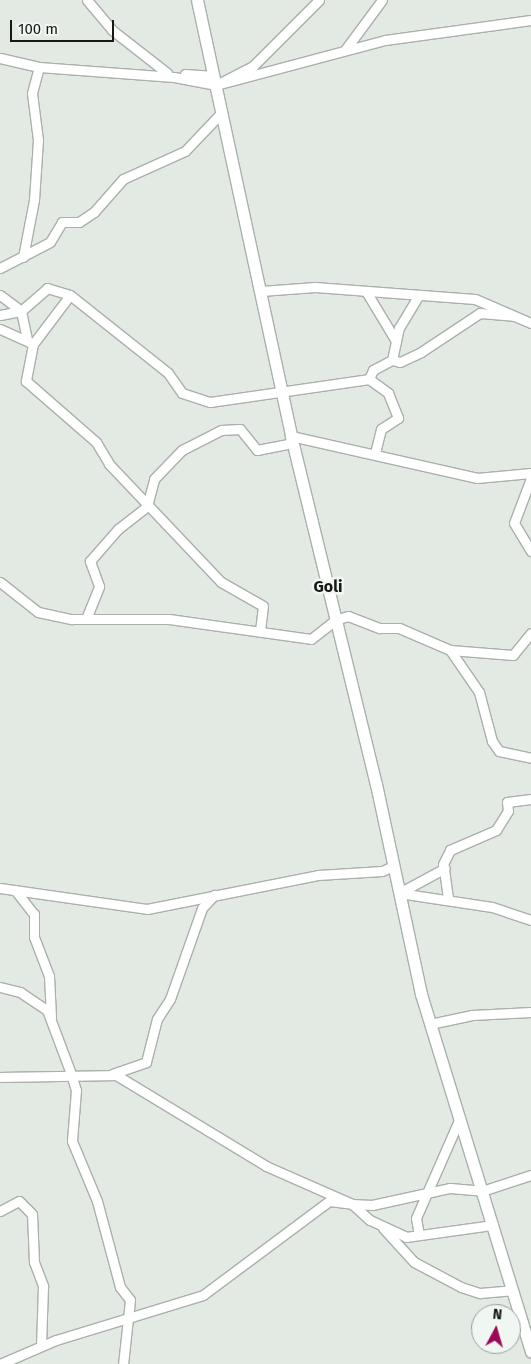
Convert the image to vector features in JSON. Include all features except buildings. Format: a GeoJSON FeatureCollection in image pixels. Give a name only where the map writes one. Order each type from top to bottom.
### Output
{"type":"FeatureCollection","features":[{"type":"Feature","properties":{"kind":"main road"},"geometry":{"type":"LineString","coordinates":[[197,0],[292,439],[430,1024],[512,1290],[528,1330],[531,1351]]}},
{"type":"Feature","properties":{"kind":"street"},"geometry":{"type":"LineString","coordinates":[[87,0],[112,30],[162,73],[215,80],[253,66],[318,0]]}},
{"type":"Feature","properties":{"kind":"street"},"geometry":{"type":"LineString","coordinates":[[345,50],[382,0]]}},
{"type":"Feature","properties":{"kind":"street"},"geometry":{"type":"LineString","coordinates":[[0,58],[39,67],[215,80],[385,40],[528,21],[531,13]]}},
{"type":"Feature","properties":{"kind":"street"},"geometry":{"type":"LineString","coordinates":[[23,257],[34,200],[38,140],[32,93],[39,67]]}},
{"type":"Feature","properties":{"kind":"street"},"geometry":{"type":"LineString","coordinates":[[0,268],[50,242],[62,222],[79,222],[94,212],[123,179],[185,151],[222,112]]}},
{"type":"Feature","properties":{"kind":"street"},"geometry":{"type":"LineString","coordinates":[[0,315],[21,311],[47,288],[70,295],[194,400],[210,402],[250,393],[282,393],[368,378],[388,393],[398,418],[382,429],[375,453]]}},
{"type":"Feature","properties":{"kind":"street"},"geometry":{"type":"LineString","coordinates":[[261,291],[315,288],[475,299],[518,315],[531,323]]}},
{"type":"Feature","properties":{"kind":"street"},"geometry":{"type":"LineString","coordinates":[[367,293],[396,341]]}},
{"type":"Feature","properties":{"kind":"street"},"geometry":{"type":"LineString","coordinates":[[0,295],[21,311],[30,341],[26,381],[96,442],[110,464],[149,502],[221,582],[263,606],[260,630]]}},
{"type":"Feature","properties":{"kind":"street"},"geometry":{"type":"LineString","coordinates":[[30,341],[70,295]]}},
{"type":"Feature","properties":{"kind":"street"},"geometry":{"type":"LineString","coordinates":[[392,360],[396,341],[418,296]]}},
{"type":"Feature","properties":{"kind":"street"},"geometry":{"type":"LineString","coordinates":[[368,378],[373,370],[392,360],[400,362],[421,352],[480,313],[518,315]]}},
{"type":"Feature","properties":{"kind":"street"},"geometry":{"type":"LineString","coordinates":[[0,329],[30,341]]}},
{"type":"Feature","properties":{"kind":"street"},"geometry":{"type":"LineString","coordinates":[[86,619],[99,586],[90,561],[149,502],[154,479],[182,450],[221,430],[240,428],[257,450],[292,439],[375,453],[477,478],[531,473]]}},
{"type":"Feature","properties":{"kind":"street"},"geometry":{"type":"LineString","coordinates":[[531,478],[514,523],[531,551]]}},
{"type":"Feature","properties":{"kind":"street"},"geometry":{"type":"LineString","coordinates":[[0,582],[38,612],[86,619],[170,619],[260,630],[311,639],[335,620],[348,616],[380,628],[399,628],[450,650],[514,655],[531,633]]}},
{"type":"Feature","properties":{"kind":"street"},"geometry":{"type":"LineString","coordinates":[[450,650],[479,692],[495,746],[531,758]]}},
{"type":"Feature","properties":{"kind":"street"},"geometry":{"type":"LineString","coordinates":[[448,898],[445,868],[450,850],[496,830],[508,811],[507,802],[531,799]]}},
{"type":"Feature","properties":{"kind":"street"},"geometry":{"type":"LineString","coordinates":[[0,888],[147,909],[318,875],[382,872],[393,866]]}},
{"type":"Feature","properties":{"kind":"street"},"geometry":{"type":"LineString","coordinates":[[399,893],[445,868]]}},
{"type":"Feature","properties":{"kind":"street"},"geometry":{"type":"LineString","coordinates":[[15,890],[34,914],[34,937],[49,976],[51,1019]]}},
{"type":"Feature","properties":{"kind":"street"},"geometry":{"type":"LineString","coordinates":[[399,893],[448,898],[531,920]]}},
{"type":"Feature","properties":{"kind":"street"},"geometry":{"type":"LineString","coordinates":[[0,1077],[111,1074],[146,1062],[157,1019],[170,999],[202,908],[214,895]]}},
{"type":"Feature","properties":{"kind":"street"},"geometry":{"type":"LineString","coordinates":[[0,987],[20,992],[47,1010],[72,1074],[76,1090],[72,1141],[97,1201],[120,1287],[130,1300],[126,1318],[123,1364]]}},
{"type":"Feature","properties":{"kind":"street"},"geometry":{"type":"LineString","coordinates":[[430,1024],[472,1015],[531,1012]]}},
{"type":"Feature","properties":{"kind":"street"},"geometry":{"type":"LineString","coordinates":[[111,1074],[266,1166],[352,1204],[382,1226],[414,1262],[461,1287],[480,1293],[512,1290]]}},
{"type":"Feature","properties":{"kind":"street"},"geometry":{"type":"LineString","coordinates":[[419,1235],[416,1218],[460,1118]]}},
{"type":"Feature","properties":{"kind":"street"},"geometry":{"type":"LineString","coordinates":[[0,1364],[41,1346],[203,1295],[321,1205],[329,1201],[372,1205],[426,1192],[455,1188],[482,1191],[531,1175]]}},
{"type":"Feature","properties":{"kind":"street"},"geometry":{"type":"LineString","coordinates":[[0,1211],[18,1201],[32,1214],[34,1262],[43,1286],[41,1346]]}},
{"type":"Feature","properties":{"kind":"street"},"geometry":{"type":"LineString","coordinates":[[382,1226],[406,1236],[493,1226]]}},
{"type":"Feature","properties":{"kind":"district","name":"Goli"},"geometry":{"type":"Point","coordinates":[328,587]}}]}
